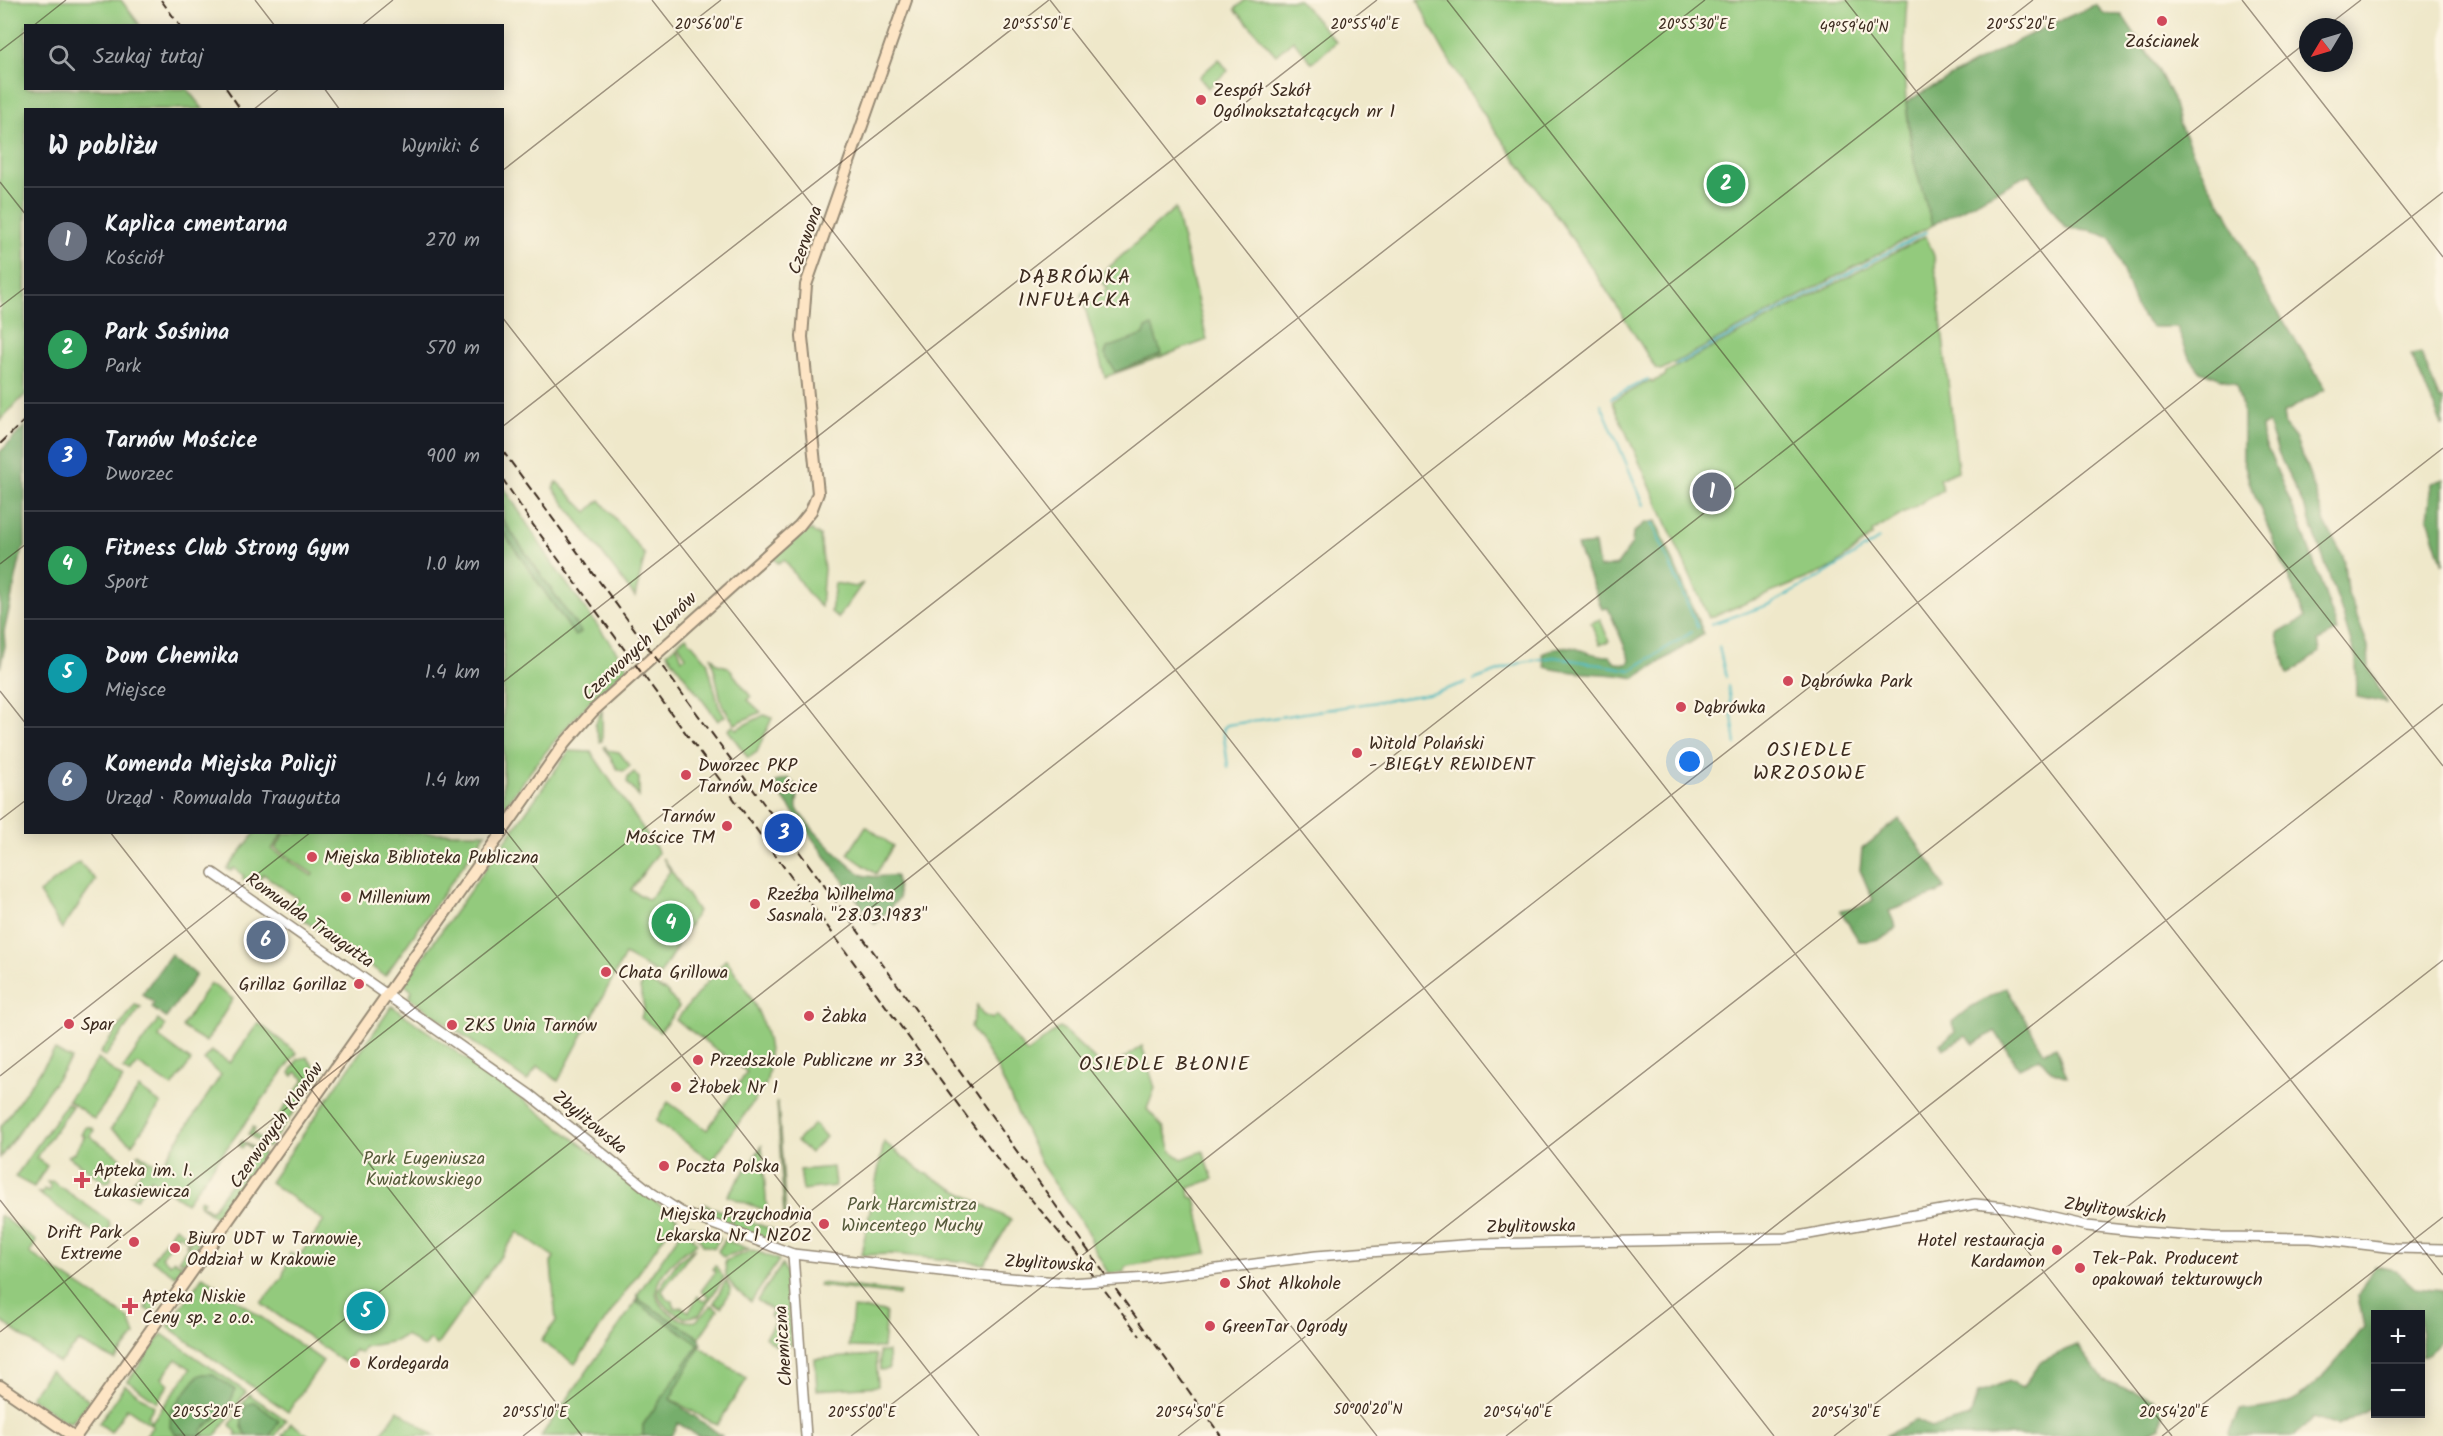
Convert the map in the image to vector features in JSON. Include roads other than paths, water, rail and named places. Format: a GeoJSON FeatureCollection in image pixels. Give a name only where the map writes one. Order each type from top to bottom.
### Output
{"type":"FeatureCollection","features":[{"type":"Feature","properties":{"kind":"main road","name":"Czerwona"},"geometry":{"type":"LineString","coordinates":[[816,501],[818,472],[802,337],[806,285],[906,0]]}},
{"type":"Feature","properties":{"kind":"main road","name":"Czerwonych Klonów"},"geometry":{"type":"LineString","coordinates":[[504,829],[561,748],[593,711],[799,526],[816,501]]}},
{"type":"Feature","properties":{"kind":"main road","name":"Czerwonych Klonów"},"geometry":{"type":"LineString","coordinates":[[75,1436],[501,834]]}},
{"type":"Feature","properties":{"kind":"main road"},"geometry":{"type":"LineString","coordinates":[[0,1386],[75,1436]]}},
{"type":"Feature","properties":{"kind":"street","name":"Romualda Traugutta"},"geometry":{"type":"LineString","coordinates":[[213,873],[388,995]]}},
{"type":"Feature","properties":{"kind":"street","name":"Zbylitowska"},"geometry":{"type":"LineString","coordinates":[[388,995],[530,1095],[667,1204],[707,1224],[793,1254],[1068,1283],[1149,1278],[1316,1256],[1476,1244],[1787,1238]]}},
{"type":"Feature","properties":{"kind":"street","name":"Zbylitowskich"},"geometry":{"type":"LineString","coordinates":[[1787,1238],[1983,1204],[2087,1226],[2132,1231],[2212,1237],[2311,1238],[2395,1248],[2443,1249]]}},
{"type":"Feature","properties":{"kind":"street","name":"Chemiczna"},"geometry":{"type":"LineString","coordinates":[[793,1254],[806,1436]]}},
{"type":"Feature","properties":{"kind":"waterway"},"geometry":{"type":"LineString","coordinates":[[1675,365],[1927,232]]}},
{"type":"Feature","properties":{"kind":"waterway"},"geometry":{"type":"LineString","coordinates":[[1611,398],[1648,379]]}},
{"type":"Feature","properties":{"kind":"waterway"},"geometry":{"type":"LineString","coordinates":[[1601,404],[1644,505]]}},
{"type":"Feature","properties":{"kind":"waterway"},"geometry":{"type":"LineString","coordinates":[[1652,523],[1698,628]]}},
{"type":"Feature","properties":{"kind":"waterway"},"geometry":{"type":"LineString","coordinates":[[1711,624],[1771,604],[1828,572],[1879,539]]}},
{"type":"Feature","properties":{"kind":"waterway"},"geometry":{"type":"LineString","coordinates":[[1474,680],[1523,662],[1554,657],[1631,670],[1692,632]]}},
{"type":"Feature","properties":{"kind":"waterway"},"geometry":{"type":"LineString","coordinates":[[1719,647],[1726,677]]}},
{"type":"Feature","properties":{"kind":"waterway"},"geometry":{"type":"LineString","coordinates":[[1228,767],[1223,729],[1227,725],[1435,693],[1467,682]]}},
{"type":"Feature","properties":{"kind":"waterway"},"geometry":{"type":"LineString","coordinates":[[1728,686],[1736,745]]}},
{"type":"Feature","properties":{"kind":"railway"},"geometry":{"type":"LineString","coordinates":[[161,0],[179,24]]}},
{"type":"Feature","properties":{"kind":"railway"},"geometry":{"type":"LineString","coordinates":[[227,90],[240,108]]}},
{"type":"Feature","properties":{"kind":"railway"},"geometry":{"type":"LineString","coordinates":[[0,444],[24,421]]}},
{"type":"Feature","properties":{"kind":"railway"},"geometry":{"type":"LineString","coordinates":[[504,453],[892,977],[1221,1436]]}},
{"type":"Feature","properties":{"kind":"railway"},"geometry":{"type":"LineString","coordinates":[[504,481],[531,522],[1000,1162],[1072,1248],[1140,1336]]}},
{"type":"Feature","properties":{"kind":"place","name":"Zaścianek"},"geometry":{"type":"Point","coordinates":[2162,21]}},
{"type":"Feature","properties":{"kind":"place","name":"Zespół Szkół Ogólnokształcących nr 1"},"geometry":{"type":"Point","coordinates":[1201,100]}},
{"type":"Feature","properties":{"kind":"place","name":"Park Sośnina"},"geometry":{"type":"Point","coordinates":[1726,184]}},
{"type":"Feature","properties":{"kind":"place","name":"Kaplica cmentarna"},"geometry":{"type":"Point","coordinates":[1712,492]}},
{"type":"Feature","properties":{"kind":"place","name":"Dąbrówka Park"},"geometry":{"type":"Point","coordinates":[1788,681]}},
{"type":"Feature","properties":{"kind":"place","name":"Dąbrówka"},"geometry":{"type":"Point","coordinates":[1681,707]}},
{"type":"Feature","properties":{"kind":"place","name":"Witold Polański - BIEGŁY REWIDENT"},"geometry":{"type":"Point","coordinates":[1357,753]}},
{"type":"Feature","properties":{"kind":"place","name":"Dworzec PKP Tarnów Mościce"},"geometry":{"type":"Point","coordinates":[686,775]}},
{"type":"Feature","properties":{"kind":"place","name":"Tarnów Mościce TM"},"geometry":{"type":"Point","coordinates":[727,826]}},
{"type":"Feature","properties":{"kind":"place","name":"Tarnów Mościce"},"geometry":{"type":"Point","coordinates":[784,833]}},
{"type":"Feature","properties":{"kind":"place","name":"Miejska Biblioteka Publiczna"},"geometry":{"type":"Point","coordinates":[312,857]}},
{"type":"Feature","properties":{"kind":"place","name":"Millenium"},"geometry":{"type":"Point","coordinates":[346,897]}},
{"type":"Feature","properties":{"kind":"place","name":"Rzeźba Wilhelma Sasnala \"28.03.1983\""},"geometry":{"type":"Point","coordinates":[755,904]}},
{"type":"Feature","properties":{"kind":"place","name":"Fitness Club Strong Gym"},"geometry":{"type":"Point","coordinates":[671,923]}},
{"type":"Feature","properties":{"kind":"place","name":"Komenda Miejska Policji"},"geometry":{"type":"Point","coordinates":[266,940]}},
{"type":"Feature","properties":{"kind":"place","name":"Chata Grillowa"},"geometry":{"type":"Point","coordinates":[606,972]}},
{"type":"Feature","properties":{"kind":"place","name":"Grillaz Gorillaz"},"geometry":{"type":"Point","coordinates":[359,984]}},
{"type":"Feature","properties":{"kind":"place","name":"Żabka"},"geometry":{"type":"Point","coordinates":[809,1016]}},
{"type":"Feature","properties":{"kind":"place","name":"Spar"},"geometry":{"type":"Point","coordinates":[69,1024]}},
{"type":"Feature","properties":{"kind":"place","name":"ZKS Unia Tarnów"},"geometry":{"type":"Point","coordinates":[452,1025]}},
{"type":"Feature","properties":{"kind":"place","name":"Przedszkole Publiczne nr 33"},"geometry":{"type":"Point","coordinates":[698,1060]}},
{"type":"Feature","properties":{"kind":"place","name":"Żłobek Nr 1"},"geometry":{"type":"Point","coordinates":[676,1087]}},
{"type":"Feature","properties":{"kind":"place","name":"Poczta Polska"},"geometry":{"type":"Point","coordinates":[664,1166]}},
{"type":"Feature","properties":{"kind":"place","name":"Apteka im. I. Łukasiewicza"},"geometry":{"type":"Point","coordinates":[82,1180]}},
{"type":"Feature","properties":{"kind":"place","name":"Miejska Przychodnia Lekarska Nr 1 NZOZ"},"geometry":{"type":"Point","coordinates":[824,1224]}},
{"type":"Feature","properties":{"kind":"place","name":"Drift Park Extreme"},"geometry":{"type":"Point","coordinates":[134,1242]}},
{"type":"Feature","properties":{"kind":"place","name":"Biuro UDT w Tarnowie, Oddział w Krakowie"},"geometry":{"type":"Point","coordinates":[175,1248]}},
{"type":"Feature","properties":{"kind":"place","name":"Hotel restauracja Kardamon"},"geometry":{"type":"Point","coordinates":[2057,1250]}},
{"type":"Feature","properties":{"kind":"place","name":"Tek-Pak. Producent opakowań tekturowych"},"geometry":{"type":"Point","coordinates":[2080,1268]}},
{"type":"Feature","properties":{"kind":"place","name":"Shot Alkohole"},"geometry":{"type":"Point","coordinates":[1225,1283]}},
{"type":"Feature","properties":{"kind":"place","name":"Apteka Niskie Ceny sp. z o.o."},"geometry":{"type":"Point","coordinates":[130,1306]}},
{"type":"Feature","properties":{"kind":"place","name":"Dom Chemika"},"geometry":{"type":"Point","coordinates":[366,1311]}},
{"type":"Feature","properties":{"kind":"place","name":"GreenTar Ogrody"},"geometry":{"type":"Point","coordinates":[1210,1326]}},
{"type":"Feature","properties":{"kind":"place","name":"Kordegarda"},"geometry":{"type":"Point","coordinates":[355,1363]}},
{"type":"Feature","properties":{"kind":"district","name":"DĄBRÓWKA INFUŁACKA"},"geometry":{"type":"Point","coordinates":[1075,288]}},
{"type":"Feature","properties":{"kind":"district","name":"OSIEDLE WRZOSOWE"},"geometry":{"type":"Point","coordinates":[1810,760]}},
{"type":"Feature","properties":{"kind":"district","name":"OSIEDLE BŁONIE"},"geometry":{"type":"Point","coordinates":[1165,1063]}},
{"type":"Feature","properties":{"kind":"park label","name":"Park Eugeniusza Kwiatkowskiego"},"geometry":{"type":"Point","coordinates":[424,1168]}},
{"type":"Feature","properties":{"kind":"park label","name":"Park Harcmistrza Wincentego Muchy"},"geometry":{"type":"Point","coordinates":[912,1214]}}]}
